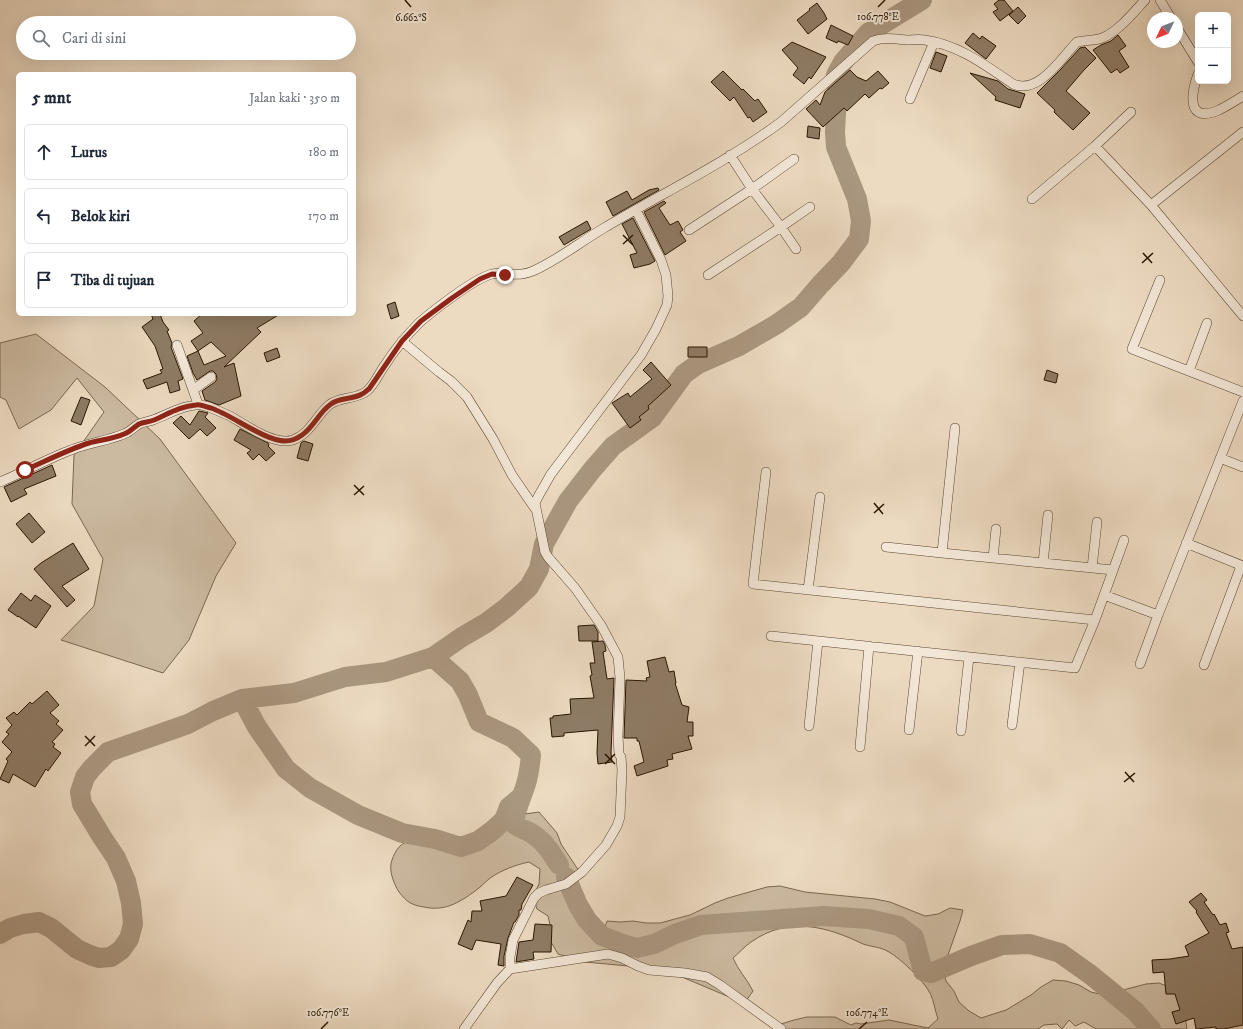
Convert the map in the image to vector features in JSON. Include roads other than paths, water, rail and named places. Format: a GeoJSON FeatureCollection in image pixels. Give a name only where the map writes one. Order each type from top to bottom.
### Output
{"type":"FeatureCollection","features":[{"type":"Feature","properties":{"kind":"street"},"geometry":{"type":"LineString","coordinates":[[0,482],[72,449],[124,434],[140,424],[187,406],[198,404],[228,415],[267,436],[278,440],[286,441],[295,439],[302,435],[326,407],[336,400],[355,397],[369,389],[402,341],[421,321],[480,279],[492,274],[524,274],[533,271],[730,155],[781,122],[873,41],[888,38],[909,40],[924,39],[947,45],[972,57],[1019,87],[1033,85],[1043,78],[1077,42],[1104,38],[1112,33],[1146,0]]}},
{"type":"Feature","properties":{"kind":"street"},"geometry":{"type":"LineString","coordinates":[[1160,0],[1167,12]]}},
{"type":"Feature","properties":{"kind":"street"},"geometry":{"type":"LineString","coordinates":[[1183,38],[1195,57]]}},
{"type":"Feature","properties":{"kind":"street"},"geometry":{"type":"LineString","coordinates":[[910,99],[934,42]]}},
{"type":"Feature","properties":{"kind":"street"},"geometry":{"type":"LineString","coordinates":[[1195,84],[1192,103],[1195,109],[1200,113],[1208,113],[1219,110],[1243,96]]}},
{"type":"Feature","properties":{"kind":"street"},"geometry":{"type":"LineString","coordinates":[[1032,199],[1095,146],[1131,112]]}},
{"type":"Feature","properties":{"kind":"street"},"geometry":{"type":"LineString","coordinates":[[1151,205],[1243,132]]}},
{"type":"Feature","properties":{"kind":"street"},"geometry":{"type":"LineString","coordinates":[[1095,146],[1151,205],[1243,316]]}},
{"type":"Feature","properties":{"kind":"street"},"geometry":{"type":"LineString","coordinates":[[730,155],[752,189],[796,249]]}},
{"type":"Feature","properties":{"kind":"street"},"geometry":{"type":"LineString","coordinates":[[689,230],[794,160]]}},
{"type":"Feature","properties":{"kind":"street"},"geometry":{"type":"LineString","coordinates":[[708,275],[810,207]]}},
{"type":"Feature","properties":{"kind":"street"},"geometry":{"type":"LineString","coordinates":[[510,969],[510,957],[513,940],[534,898],[539,893],[566,884],[582,872],[606,845],[615,830],[620,817],[622,770],[618,736],[620,678],[618,657],[601,626],[575,588],[545,552],[535,503],[551,474],[641,354],[656,329],[667,305],[668,296],[666,275],[661,260],[636,210]]}},
{"type":"Feature","properties":{"kind":"street"},"geometry":{"type":"LineString","coordinates":[[1160,280],[1132,349],[1243,392]]}},
{"type":"Feature","properties":{"kind":"street"},"geometry":{"type":"LineString","coordinates":[[1189,371],[1207,323]]}},
{"type":"Feature","properties":{"kind":"street"},"geometry":{"type":"LineString","coordinates":[[402,341],[451,381],[467,397],[490,434],[512,475],[536,510]]}},
{"type":"Feature","properties":{"kind":"street"},"geometry":{"type":"LineString","coordinates":[[177,345],[198,404]]}},
{"type":"Feature","properties":{"kind":"street"},"geometry":{"type":"LineString","coordinates":[[193,390],[211,377]]}},
{"type":"Feature","properties":{"kind":"street"},"geometry":{"type":"LineString","coordinates":[[1140,664],[1186,543],[1243,402]]}},
{"type":"Feature","properties":{"kind":"street"},"geometry":{"type":"LineString","coordinates":[[942,553],[955,428]]}},
{"type":"Feature","properties":{"kind":"street"},"geometry":{"type":"LineString","coordinates":[[1220,458],[1243,467]]}},
{"type":"Feature","properties":{"kind":"street"},"geometry":{"type":"LineString","coordinates":[[766,472],[753,584],[1095,620]]}},
{"type":"Feature","properties":{"kind":"street"},"geometry":{"type":"LineString","coordinates":[[808,590],[820,497]]}},
{"type":"Feature","properties":{"kind":"street"},"geometry":{"type":"LineString","coordinates":[[1043,563],[1048,514]]}},
{"type":"Feature","properties":{"kind":"street"},"geometry":{"type":"LineString","coordinates":[[1092,568],[1097,522]]}},
{"type":"Feature","properties":{"kind":"street"},"geometry":{"type":"LineString","coordinates":[[993,558],[996,529]]}},
{"type":"Feature","properties":{"kind":"street"},"geometry":{"type":"LineString","coordinates":[[771,636],[1075,668],[1095,620],[1124,540]]}},
{"type":"Feature","properties":{"kind":"street"},"geometry":{"type":"LineString","coordinates":[[1186,543],[1242,566],[1204,665]]}},
{"type":"Feature","properties":{"kind":"street"},"geometry":{"type":"LineString","coordinates":[[886,547],[1113,570]]}},
{"type":"Feature","properties":{"kind":"street"},"geometry":{"type":"LineString","coordinates":[[1104,595],[1158,615]]}},
{"type":"Feature","properties":{"kind":"street"},"geometry":{"type":"LineString","coordinates":[[809,726],[818,641]]}},
{"type":"Feature","properties":{"kind":"street"},"geometry":{"type":"LineString","coordinates":[[860,747],[869,646]]}},
{"type":"Feature","properties":{"kind":"street"},"geometry":{"type":"LineString","coordinates":[[909,730],[918,652]]}},
{"type":"Feature","properties":{"kind":"street"},"geometry":{"type":"LineString","coordinates":[[961,731],[969,657]]}},
{"type":"Feature","properties":{"kind":"street"},"geometry":{"type":"LineString","coordinates":[[1012,725],[1020,662]]}},
{"type":"Feature","properties":{"kind":"street"},"geometry":{"type":"LineString","coordinates":[[464,1029],[497,983],[510,969],[601,954],[612,955],[649,970],[685,973],[707,977],[720,984],[781,1029]]}},
{"type":"Feature","properties":{"kind":"waterway"},"geometry":{"type":"LineString","coordinates":[[0,934],[10,928],[39,922],[51,928],[77,949],[99,958],[111,957],[121,950],[129,939],[133,924],[131,903],[126,881],[116,858],[82,804],[80,792],[85,777],[108,752],[188,724],[213,711],[242,699],[294,693],[345,677],[386,672],[433,657],[486,623],[506,608],[529,587],[539,569],[544,544],[568,501],[613,446],[652,418],[684,374],[698,364],[739,346],[777,324],[801,307],[841,263],[859,239],[861,221],[857,199],[836,147],[836,75],[843,62],[868,33],[922,0]]}},
{"type":"Feature","properties":{"kind":"waterway"},"geometry":{"type":"LineString","coordinates":[[433,657],[460,681],[468,695],[479,722],[513,738],[531,755],[527,780],[517,809],[514,824],[519,828],[532,833],[542,841],[559,865]]}},
{"type":"Feature","properties":{"kind":"waterway"},"geometry":{"type":"LineString","coordinates":[[242,699],[257,727],[286,769],[310,788],[358,815],[402,833],[435,839],[461,847],[478,841],[493,830],[504,820],[509,807],[521,797]]}},
{"type":"Feature","properties":{"kind":"waterway"},"geometry":{"type":"LineString","coordinates":[[566,877],[578,905],[587,920],[602,936],[637,948],[654,944],[675,934],[701,925],[824,916],[869,919],[899,926],[914,937],[923,971],[931,973],[1002,945],[1030,944],[1060,953],[1091,975],[1135,1011],[1151,1029]]}}]}
